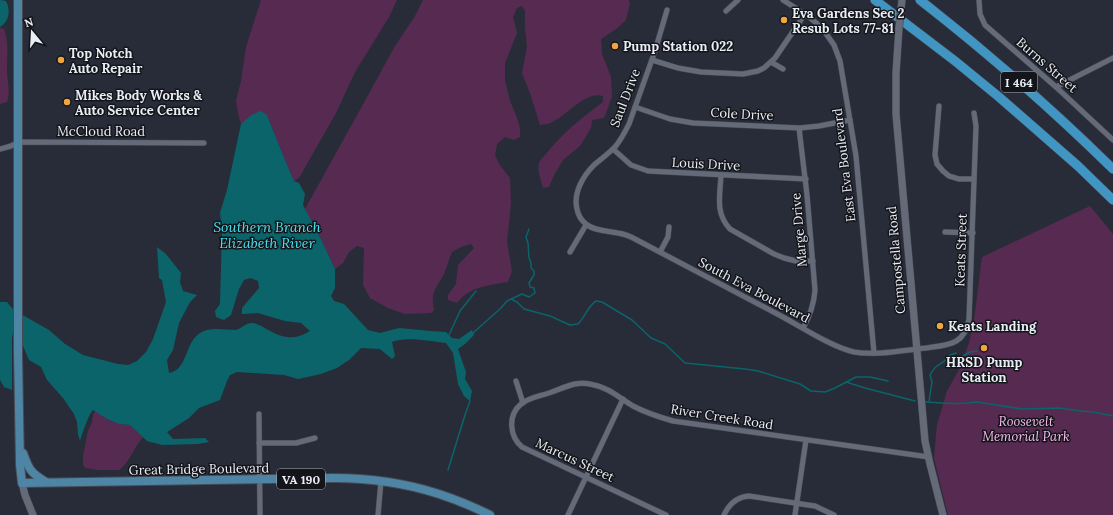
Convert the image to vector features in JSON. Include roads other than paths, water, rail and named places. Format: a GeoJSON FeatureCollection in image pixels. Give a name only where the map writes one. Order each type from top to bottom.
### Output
{"type":"FeatureCollection","features":[{"type":"Feature","properties":{"kind":"highway","name":"I 464"},"geometry":{"type":"LineString","coordinates":[[875,0],[955,61],[998,97],[1078,166],[1113,200]]}},
{"type":"Feature","properties":{"kind":"highway","name":"I 464"},"geometry":{"type":"LineString","coordinates":[[920,0],[979,46],[1113,168]]}},
{"type":"Feature","properties":{"kind":"highway"},"geometry":{"type":"LineString","coordinates":[[1049,142],[1113,208]]}},
{"type":"Feature","properties":{"kind":"main road"},"geometry":{"type":"LineString","coordinates":[[18,0],[18,321],[20,448],[22,483],[33,515]]}},
{"type":"Feature","properties":{"kind":"main road","name":"Campostella Road"},"geometry":{"type":"LineString","coordinates":[[902,0],[896,73],[896,114],[925,441],[943,515]]}},
{"type":"Feature","properties":{"kind":"main road"},"geometry":{"type":"LineString","coordinates":[[20,448],[29,469],[35,476],[46,482]]}},
{"type":"Feature","properties":{"kind":"main road","name":"Great Bridge Boulevard"},"geometry":{"type":"LineString","coordinates":[[22,483],[347,478],[406,485],[438,493],[490,515]]}},
{"type":"Feature","properties":{"kind":"street"},"geometry":{"type":"LineString","coordinates":[[726,11],[738,0]]}},
{"type":"Feature","properties":{"kind":"street","name":"East Eva Boulevard"},"geometry":{"type":"LineString","coordinates":[[783,0],[816,22],[822,28],[834,45],[840,61],[856,156],[874,353]]}},
{"type":"Feature","properties":{"kind":"street","name":"Burns Street"},"geometry":{"type":"LineString","coordinates":[[980,0],[980,14],[985,25],[1056,87],[1113,140]]}},
{"type":"Feature","properties":{"kind":"street","name":"Saul Drive"},"geometry":{"type":"LineString","coordinates":[[586,225],[580,218],[578,212],[576,198],[578,189],[589,170],[613,149],[629,124],[652,60],[667,10]]}},
{"type":"Feature","properties":{"kind":"street"},"geometry":{"type":"LineString","coordinates":[[652,60],[689,71],[743,74],[758,71],[771,62],[804,14]]}},
{"type":"Feature","properties":{"kind":"street"},"geometry":{"type":"LineString","coordinates":[[1056,87],[1113,58]]}},
{"type":"Feature","properties":{"kind":"street"},"geometry":{"type":"LineString","coordinates":[[771,62],[783,69]]}},
{"type":"Feature","properties":{"kind":"street"},"geometry":{"type":"LineString","coordinates":[[939,106],[935,155],[938,164],[949,176],[959,179],[974,179]]}},
{"type":"Feature","properties":{"kind":"street","name":"Cole Drive"},"geometry":{"type":"LineString","coordinates":[[635,107],[664,117],[694,123],[799,128],[850,120]]}},
{"type":"Feature","properties":{"kind":"street","name":"Keats Street"},"geometry":{"type":"LineString","coordinates":[[917,350],[952,344],[960,339],[967,328],[970,319],[976,126],[974,113]]}},
{"type":"Feature","properties":{"kind":"street","name":"Marge Drive"},"geometry":{"type":"LineString","coordinates":[[799,128],[806,179],[815,280],[815,297],[811,312],[803,328]]}},
{"type":"Feature","properties":{"kind":"street","name":"McCloud Road"},"geometry":{"type":"LineString","coordinates":[[0,149],[18,142],[204,143]]}},
{"type":"Feature","properties":{"kind":"street","name":"Louis Drive"},"geometry":{"type":"LineString","coordinates":[[613,149],[631,165],[648,171],[806,179]]}},
{"type":"Feature","properties":{"kind":"street"},"geometry":{"type":"LineString","coordinates":[[721,175],[720,212],[722,218],[730,229],[774,254],[784,258],[813,261]]}},
{"type":"Feature","properties":{"kind":"street"},"geometry":{"type":"LineString","coordinates":[[570,252],[586,225]]}},
{"type":"Feature","properties":{"kind":"street","name":"South Eva Boulevard"},"geometry":{"type":"LineString","coordinates":[[586,225],[628,236],[844,349],[862,353],[917,350]]}},
{"type":"Feature","properties":{"kind":"street"},"geometry":{"type":"LineString","coordinates":[[660,252],[668,237],[669,227]]}},
{"type":"Feature","properties":{"kind":"street"},"geometry":{"type":"LineString","coordinates":[[945,232],[972,233]]}},
{"type":"Feature","properties":{"kind":"street"},"geometry":{"type":"LineString","coordinates":[[516,381],[523,403]]}},
{"type":"Feature","properties":{"kind":"street","name":"River Creek Road"},"geometry":{"type":"LineString","coordinates":[[523,403],[574,384],[589,383],[606,388],[650,414],[673,421],[929,458]]}},
{"type":"Feature","properties":{"kind":"street"},"geometry":{"type":"LineString","coordinates":[[568,515],[623,399]]}},
{"type":"Feature","properties":{"kind":"street","name":"Marcus Street"},"geometry":{"type":"LineString","coordinates":[[523,403],[515,411],[511,426],[515,439],[520,445],[586,478],[666,515]]}},
{"type":"Feature","properties":{"kind":"street"},"geometry":{"type":"LineString","coordinates":[[259,414],[260,515]]}},
{"type":"Feature","properties":{"kind":"street"},"geometry":{"type":"LineString","coordinates":[[259,443],[296,443],[314,438]]}},
{"type":"Feature","properties":{"kind":"street"},"geometry":{"type":"LineString","coordinates":[[796,515],[806,440]]}},
{"type":"Feature","properties":{"kind":"street"},"geometry":{"type":"LineString","coordinates":[[378,515],[381,481]]}},
{"type":"Feature","properties":{"kind":"street"},"geometry":{"type":"LineString","coordinates":[[724,515],[729,506],[737,500],[746,497],[815,506],[834,515]]}},
{"type":"Feature","properties":{"kind":"water"},"geometry":{"type":"Polygon","coordinates":[[[0,0],[6,1],[9,12],[7,19],[0,27],[0,0]]]}},
{"type":"Feature","properties":{"kind":"water","name":"Southern Branch Elizabeth River"},"geometry":{"type":"Polygon","coordinates":[[[261,111],[267,115],[294,181],[299,183],[305,194],[303,205],[335,269],[335,288],[331,296],[334,301],[344,304],[368,330],[380,333],[399,328],[446,332],[452,338],[459,339],[472,330],[474,335],[458,349],[466,372],[465,379],[472,391],[470,401],[464,396],[458,384],[453,353],[446,343],[404,339],[392,342],[395,356],[392,359],[380,349],[361,348],[349,360],[337,368],[321,374],[298,379],[284,375],[237,372],[230,375],[220,400],[199,408],[189,418],[167,432],[173,439],[205,438],[209,442],[198,444],[162,445],[147,441],[130,425],[119,424],[107,419],[93,410],[80,441],[74,414],[63,398],[47,380],[41,367],[29,360],[23,346],[22,317],[15,317],[12,339],[12,390],[4,387],[0,380],[0,302],[7,302],[15,312],[49,330],[65,344],[83,355],[118,364],[128,365],[137,361],[146,352],[153,339],[166,302],[162,280],[159,278],[157,247],[166,254],[181,273],[180,282],[183,291],[197,295],[190,302],[179,323],[173,350],[167,360],[169,373],[176,371],[180,366],[190,345],[199,333],[207,330],[236,330],[247,324],[255,323],[279,335],[289,337],[299,336],[310,331],[301,323],[285,321],[258,313],[242,314],[242,308],[259,288],[258,281],[251,278],[244,280],[239,289],[231,315],[224,320],[216,317],[215,311],[220,304],[222,230],[220,213],[227,190],[241,124],[251,115],[261,111]]]}},
{"type":"Feature","properties":{"kind":"waterway"},"geometry":{"type":"LineString","coordinates":[[511,299],[522,294],[529,297],[535,293],[534,288],[530,287],[529,283],[534,275],[534,271],[531,268],[526,237],[529,229]]}},
{"type":"Feature","properties":{"kind":"waterway"},"geometry":{"type":"LineString","coordinates":[[449,335],[460,311],[476,291]]}},
{"type":"Feature","properties":{"kind":"waterway"},"geometry":{"type":"LineString","coordinates":[[473,333],[511,299],[517,302],[524,309],[550,316],[570,325],[578,324],[596,301],[602,302],[632,320],[651,338],[665,344],[685,363],[758,371],[800,384],[811,391],[825,392],[856,377],[870,377],[888,381]]}},
{"type":"Feature","properties":{"kind":"waterway"},"geometry":{"type":"LineString","coordinates":[[963,356],[970,352],[977,351]]}},
{"type":"Feature","properties":{"kind":"waterway"},"geometry":{"type":"LineString","coordinates":[[929,401],[932,382],[930,375],[935,368],[945,361],[948,356],[956,353]]}},
{"type":"Feature","properties":{"kind":"waterway"},"geometry":{"type":"LineString","coordinates":[[846,382],[915,401]]}},
{"type":"Feature","properties":{"kind":"waterway"},"geometry":{"type":"LineString","coordinates":[[448,470],[470,401]]}},
{"type":"Feature","properties":{"kind":"waterway"},"geometry":{"type":"LineString","coordinates":[[926,402],[958,404],[977,402],[1022,409],[1059,408],[1113,416]]}},
{"type":"Feature","properties":{"kind":"place","name":"Eva Gardens Sec 2 Resub Lots 77-81"},"geometry":{"type":"Point","coordinates":[784,20]}},
{"type":"Feature","properties":{"kind":"place","name":"Pump Station 022"},"geometry":{"type":"Point","coordinates":[615,46]}},
{"type":"Feature","properties":{"kind":"place","name":"Top Notch Auto Repair"},"geometry":{"type":"Point","coordinates":[61,60]}},
{"type":"Feature","properties":{"kind":"place","name":"Mikes Body Works & Auto Service Center"},"geometry":{"type":"Point","coordinates":[67,102]}},
{"type":"Feature","properties":{"kind":"place","name":"Keats Landing"},"geometry":{"type":"Point","coordinates":[940,326]}},
{"type":"Feature","properties":{"kind":"place","name":"HRSD Pump Station"},"geometry":{"type":"Point","coordinates":[984,348]}},
{"type":"Feature","properties":{"kind":"park label","name":"Roosevelt Memorial Park"},"geometry":{"type":"Point","coordinates":[1026,428]}}]}
